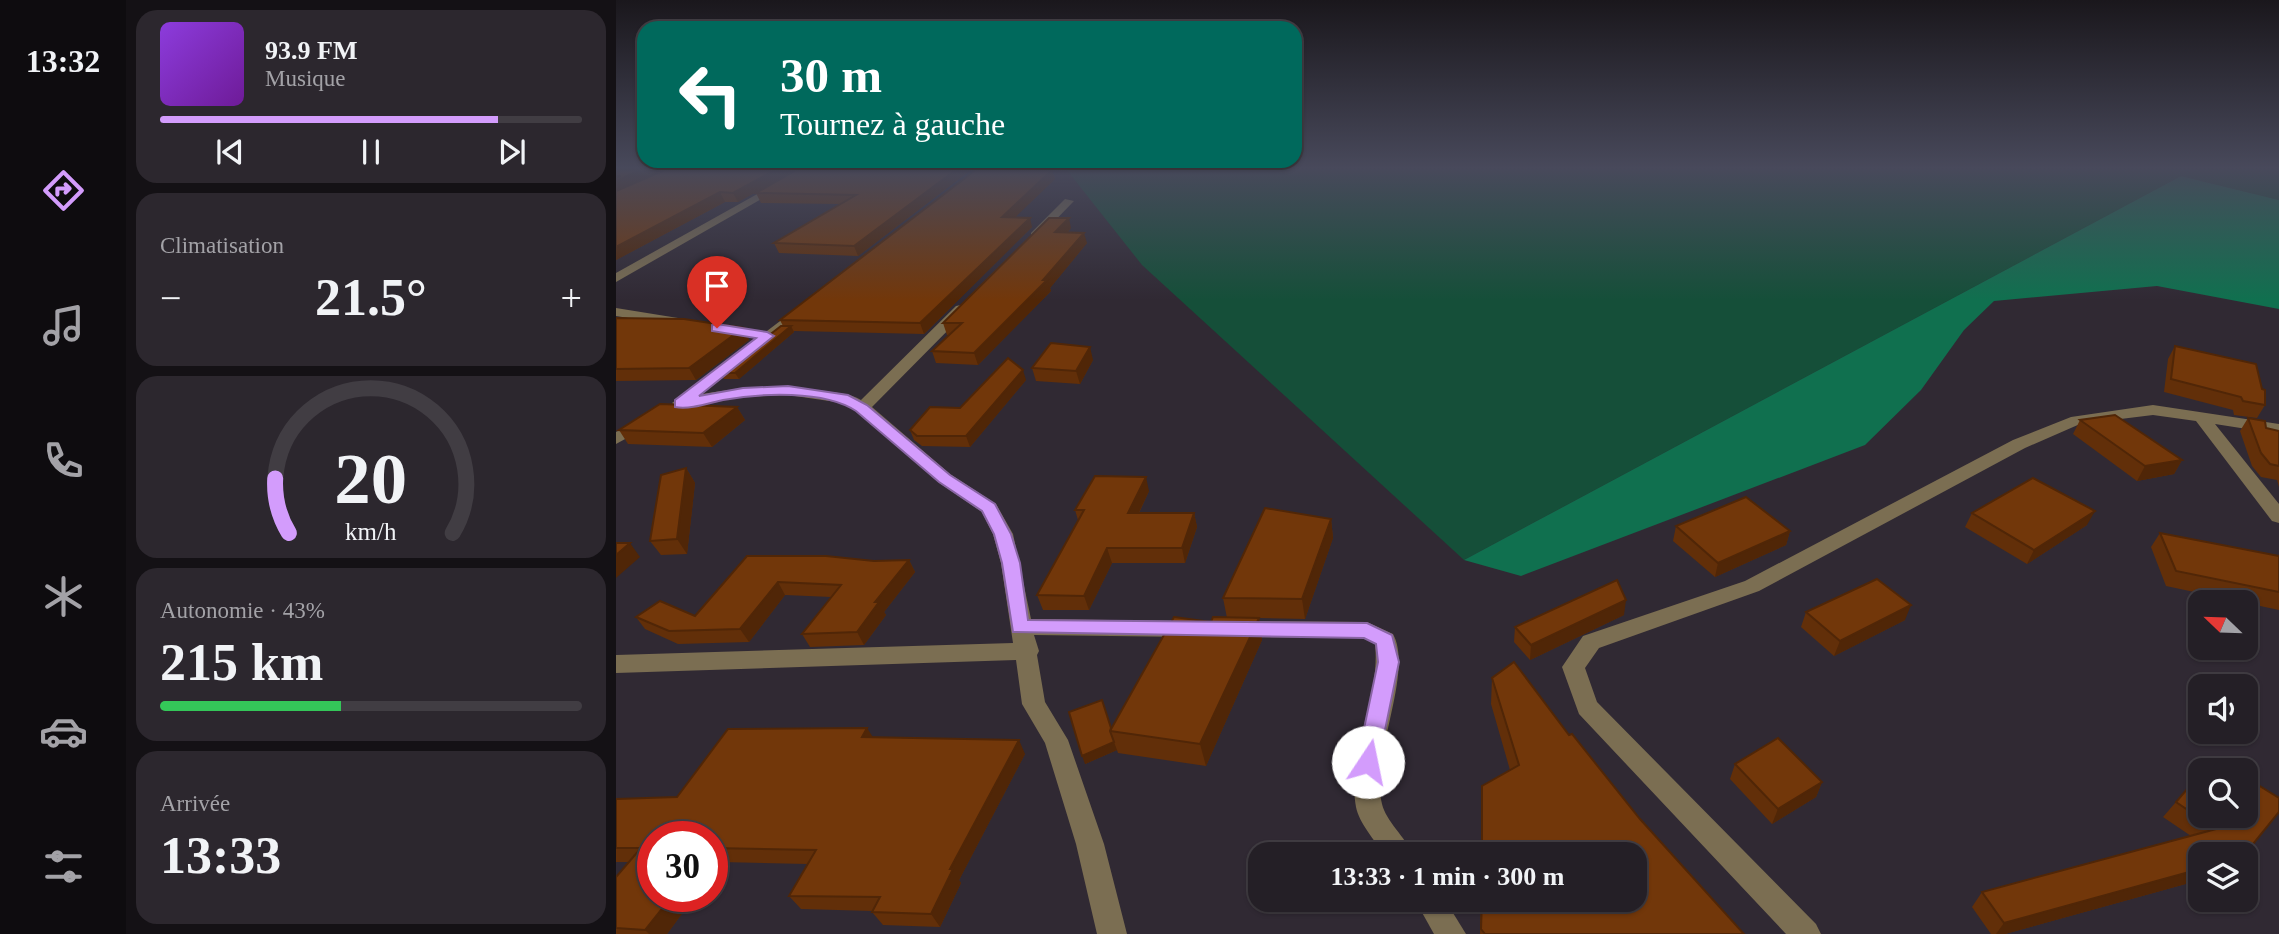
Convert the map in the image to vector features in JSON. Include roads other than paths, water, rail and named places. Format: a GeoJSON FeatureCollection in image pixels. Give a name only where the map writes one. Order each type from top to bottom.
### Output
{"type":"FeatureCollection","features":[{"type":"Feature","properties":{"kind":"street"},"geometry":{"type":"LineString","coordinates":[[616,278],[732,213]]}},
{"type":"Feature","properties":{"kind":"street"},"geometry":{"type":"LineString","coordinates":[[1020,250],[1057,213]]}},
{"type":"Feature","properties":{"kind":"street"},"geometry":{"type":"LineString","coordinates":[[862,408],[970,299]]}},
{"type":"Feature","properties":{"kind":"street"},"geometry":{"type":"LineString","coordinates":[[809,303],[676,406],[743,392],[788,390],[848,399],[944,478],[989,508],[1003,534],[1011,563],[1020,627],[1028,651],[1034,704],[1056,740],[1090,844],[1112,934]]}},
{"type":"Feature","properties":{"kind":"street"},"geometry":{"type":"LineString","coordinates":[[616,312],[698,325]]}},
{"type":"Feature","properties":{"kind":"street"},"geometry":{"type":"LineString","coordinates":[[740,332],[767,336]]}},
{"type":"Feature","properties":{"kind":"street"},"geometry":{"type":"LineString","coordinates":[[1805,934],[1587,707],[1573,667],[1591,642],[1752,586],[2019,444],[2077,420],[2152,411],[2279,429]]}},
{"type":"Feature","properties":{"kind":"street"},"geometry":{"type":"LineString","coordinates":[[2201,416],[2279,517]]}},
{"type":"Feature","properties":{"kind":"street"},"geometry":{"type":"LineString","coordinates":[[616,439],[653,417]]}},
{"type":"Feature","properties":{"kind":"street"},"geometry":{"type":"LineString","coordinates":[[1020,627],[1367,630],[1385,640],[1388,662],[1368,762],[1369,808],[1391,842]]}},
{"type":"Feature","properties":{"kind":"street"},"geometry":{"type":"LineString","coordinates":[[616,664],[1028,651]]}},
{"type":"Feature","properties":{"kind":"street"},"geometry":{"type":"LineString","coordinates":[[1437,912],[1451,934]]}}]}
